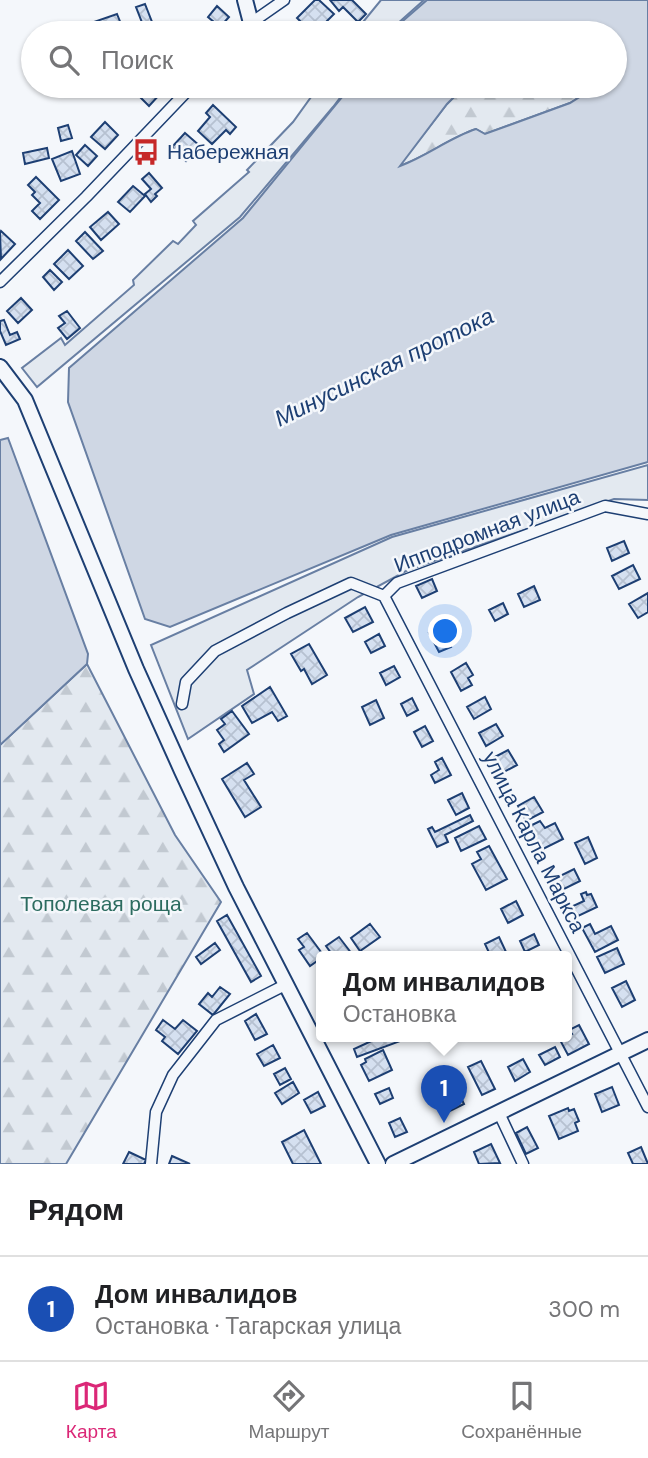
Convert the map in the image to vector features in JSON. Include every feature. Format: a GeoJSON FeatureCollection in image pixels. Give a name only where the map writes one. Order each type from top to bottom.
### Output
{"type":"FeatureCollection","features":[{"type":"Feature","properties":{"kind":"street"},"geometry":{"type":"LineString","coordinates":[[245,0],[246,21]]}},
{"type":"Feature","properties":{"kind":"street"},"geometry":{"type":"LineString","coordinates":[[256,21],[284,0]]}},
{"type":"Feature","properties":{"kind":"street"},"geometry":{"type":"LineString","coordinates":[[0,281],[86,197],[181,98]]}},
{"type":"Feature","properties":{"kind":"street"},"geometry":{"type":"LineString","coordinates":[[0,367],[24,400],[136,669],[236,887],[378,1164]]}},
{"type":"Feature","properties":{"kind":"street","name":"Ипподромная улица"},"geometry":{"type":"LineString","coordinates":[[182,704],[186,682],[215,650],[351,583],[384,596],[397,583],[605,506],[647,516]]}},
{"type":"Feature","properties":{"kind":"street","name":"улица Карла Маркса"},"geometry":{"type":"LineString","coordinates":[[384,596],[568,951]]}},
{"type":"Feature","properties":{"kind":"street","name":"улица Карла Маркса"},"geometry":{"type":"LineString","coordinates":[[572,959],[648,1107]]}},
{"type":"Feature","properties":{"kind":"street"},"geometry":{"type":"LineString","coordinates":[[151,1164],[156,1112],[173,1075],[216,1020],[285,985]]}},
{"type":"Feature","properties":{"kind":"street"},"geometry":{"type":"LineString","coordinates":[[393,1164],[648,1041]]}},
{"type":"Feature","properties":{"kind":"street"},"geometry":{"type":"LineString","coordinates":[[499,1113],[523,1164]]}},
{"type":"Feature","properties":{"kind":"green space"},"geometry":{"type":"Polygon","coordinates":[[[381,0],[424,0],[400,21],[364,21],[381,0]]]}},
{"type":"Feature","properties":{"kind":"green space"},"geometry":{"type":"Polygon","coordinates":[[[310,98],[340,98],[240,217],[37,387],[22,368],[61,338],[65,345],[134,285],[133,280],[173,241],[178,244],[196,225],[193,221],[249,172],[247,170],[293,122],[310,98]]]}},
{"type":"Feature","properties":{"kind":"green space"},"geometry":{"type":"Polygon","coordinates":[[[453,98],[578,98],[485,134],[476,129],[399,166],[453,98]]]}},
{"type":"Feature","properties":{"kind":"green space"},"geometry":{"type":"Polygon","coordinates":[[[648,465],[648,500],[614,499],[408,570],[358,597],[247,670],[254,694],[188,739],[151,645],[392,537],[648,465]]]}},
{"type":"Feature","properties":{"kind":"green space","name":"Тополевая роща"},"geometry":{"type":"Polygon","coordinates":[[[87,664],[175,835],[221,902],[66,1164],[0,1164],[0,745],[87,664]]]}},
{"type":"Feature","properties":{"kind":"water","name":"Минусинская протока"},"geometry":{"type":"Polygon","coordinates":[[[427,0],[648,0],[648,462],[391,535],[170,627],[145,619],[68,402],[69,368],[243,218],[341,98],[453,98],[400,166],[476,129],[485,134],[578,98],[627,98],[627,21],[403,21],[427,0]]]}},
{"type":"Feature","properties":{"kind":"water"},"geometry":{"type":"Polygon","coordinates":[[[8,438],[88,654],[87,664],[0,745],[0,440],[8,438]]]}},
{"type":"Feature","properties":{"kind":"building"},"geometry":{"type":"Polygon","coordinates":[[[315,0],[319,0],[334,14],[327,21],[300,21],[297,18],[315,0]]]}},
{"type":"Feature","properties":{"kind":"building"},"geometry":{"type":"Polygon","coordinates":[[[330,0],[352,0],[366,14],[357,21],[343,7],[339,11],[330,0]]]}},
{"type":"Feature","properties":{"kind":"building"},"geometry":{"type":"Polygon","coordinates":[[[145,4],[152,21],[141,21],[136,7],[145,4]]]}},
{"type":"Feature","properties":{"kind":"building"},"geometry":{"type":"Polygon","coordinates":[[[217,6],[229,17],[225,21],[213,21],[208,17],[217,6]]]}},
{"type":"Feature","properties":{"kind":"building"},"geometry":{"type":"Polygon","coordinates":[[[117,14],[120,21],[97,21],[117,14]]]}},
{"type":"Feature","properties":{"kind":"building"},"geometry":{"type":"Polygon","coordinates":[[[141,98],[156,98],[149,106],[141,98]]]}},
{"type":"Feature","properties":{"kind":"building"},"geometry":{"type":"Polygon","coordinates":[[[213,105],[236,127],[230,134],[226,130],[212,144],[198,131],[210,117],[206,113],[213,105]]]}},
{"type":"Feature","properties":{"kind":"building"},"geometry":{"type":"Polygon","coordinates":[[[105,122],[118,135],[105,149],[91,137],[105,122]]]}},
{"type":"Feature","properties":{"kind":"building"},"geometry":{"type":"Polygon","coordinates":[[[68,125],[72,138],[61,141],[58,128],[68,125]]]}},
{"type":"Feature","properties":{"kind":"building"},"geometry":{"type":"Polygon","coordinates":[[[185,133],[200,146],[186,161],[172,147],[185,133]]]}},
{"type":"Feature","properties":{"kind":"building"},"geometry":{"type":"Polygon","coordinates":[[[85,145],[97,156],[88,166],[76,155],[85,145]]]}},
{"type":"Feature","properties":{"kind":"building"},"geometry":{"type":"Polygon","coordinates":[[[47,148],[49,158],[25,164],[23,153],[47,148]]]}},
{"type":"Feature","properties":{"kind":"building"},"geometry":{"type":"Polygon","coordinates":[[[72,151],[80,174],[61,181],[52,159],[72,151]]]}},
{"type":"Feature","properties":{"kind":"building"},"geometry":{"type":"Polygon","coordinates":[[[149,173],[162,188],[151,202],[145,194],[151,189],[142,179],[149,173]]]}},
{"type":"Feature","properties":{"kind":"building"},"geometry":{"type":"Polygon","coordinates":[[[36,177],[59,200],[40,219],[32,211],[40,203],[32,195],[35,192],[28,185],[36,177]]]}},
{"type":"Feature","properties":{"kind":"building"},"geometry":{"type":"Polygon","coordinates":[[[133,186],[145,196],[130,212],[118,202],[133,186]]]}},
{"type":"Feature","properties":{"kind":"building"},"geometry":{"type":"Polygon","coordinates":[[[108,212],[119,224],[101,240],[90,227],[108,212]]]}},
{"type":"Feature","properties":{"kind":"building"},"geometry":{"type":"Polygon","coordinates":[[[1,231],[15,244],[1,259],[0,233],[1,231]]]}},
{"type":"Feature","properties":{"kind":"building"},"geometry":{"type":"Polygon","coordinates":[[[85,232],[103,251],[93,259],[76,241],[85,232]]]}},
{"type":"Feature","properties":{"kind":"building"},"geometry":{"type":"Polygon","coordinates":[[[68,250],[83,266],[69,279],[54,264],[68,250]]]}},
{"type":"Feature","properties":{"kind":"building"},"geometry":{"type":"Polygon","coordinates":[[[50,270],[62,282],[54,290],[43,277],[50,270]]]}},
{"type":"Feature","properties":{"kind":"building"},"geometry":{"type":"Polygon","coordinates":[[[21,298],[32,310],[18,323],[7,311],[21,298]]]}},
{"type":"Feature","properties":{"kind":"building"},"geometry":{"type":"Polygon","coordinates":[[[67,311],[80,328],[67,339],[58,328],[65,323],[59,316],[67,311]]]}},
{"type":"Feature","properties":{"kind":"building"},"geometry":{"type":"Polygon","coordinates":[[[4,320],[10,335],[17,332],[20,339],[6,345],[0,331],[0,321],[4,320]]]}},
{"type":"Feature","properties":{"kind":"building"},"geometry":{"type":"Polygon","coordinates":[[[624,541],[629,553],[612,561],[607,548],[624,541]]]}},
{"type":"Feature","properties":{"kind":"building"},"geometry":{"type":"Polygon","coordinates":[[[633,565],[640,579],[619,589],[612,576],[633,565]]]}},
{"type":"Feature","properties":{"kind":"building"},"geometry":{"type":"Polygon","coordinates":[[[432,579],[437,591],[422,598],[416,586],[432,579]]]}},
{"type":"Feature","properties":{"kind":"building"},"geometry":{"type":"Polygon","coordinates":[[[534,586],[540,600],[524,607],[518,594],[534,586]]]}},
{"type":"Feature","properties":{"kind":"building"},"geometry":{"type":"Polygon","coordinates":[[[648,593],[648,612],[638,618],[629,604],[648,593]]]}},
{"type":"Feature","properties":{"kind":"building"},"geometry":{"type":"Polygon","coordinates":[[[503,603],[508,614],[495,621],[489,610],[503,603]]]}},
{"type":"Feature","properties":{"kind":"building"},"geometry":{"type":"Polygon","coordinates":[[[365,607],[373,622],[353,632],[345,618],[365,607]]]}},
{"type":"Feature","properties":{"kind":"building"},"geometry":{"type":"Polygon","coordinates":[[[453,620],[460,633],[447,639],[451,647],[439,652],[429,633],[453,620]]]}},
{"type":"Feature","properties":{"kind":"building"},"geometry":{"type":"Polygon","coordinates":[[[379,634],[385,646],[371,653],[365,642],[379,634]]]}},
{"type":"Feature","properties":{"kind":"building"},"geometry":{"type":"Polygon","coordinates":[[[309,644],[327,675],[312,684],[291,654],[309,644]]]}},
{"type":"Feature","properties":{"kind":"building"},"geometry":{"type":"Polygon","coordinates":[[[466,663],[473,675],[468,678],[472,685],[461,691],[451,672],[466,663]]]}},
{"type":"Feature","properties":{"kind":"building"},"geometry":{"type":"Polygon","coordinates":[[[394,666],[400,677],[386,685],[380,673],[394,666]]]}},
{"type":"Feature","properties":{"kind":"building"},"geometry":{"type":"Polygon","coordinates":[[[270,687],[287,716],[278,721],[272,712],[252,723],[242,706],[270,687]]]}},
{"type":"Feature","properties":{"kind":"building"},"geometry":{"type":"Polygon","coordinates":[[[485,697],[491,709],[474,719],[467,707],[485,697]]]}},
{"type":"Feature","properties":{"kind":"building"},"geometry":{"type":"Polygon","coordinates":[[[412,698],[418,710],[407,716],[401,704],[412,698]]]}},
{"type":"Feature","properties":{"kind":"building"},"geometry":{"type":"Polygon","coordinates":[[[376,700],[384,718],[370,725],[362,707],[376,700]]]}},
{"type":"Feature","properties":{"kind":"building"},"geometry":{"type":"Polygon","coordinates":[[[232,711],[249,734],[224,752],[219,744],[224,740],[217,730],[225,724],[221,719],[232,711]]]}},
{"type":"Feature","properties":{"kind":"building"},"geometry":{"type":"Polygon","coordinates":[[[496,724],[503,736],[486,746],[479,733],[496,724]]]}},
{"type":"Feature","properties":{"kind":"building"},"geometry":{"type":"Polygon","coordinates":[[[425,726],[433,741],[422,747],[414,732],[425,726]]]}},
{"type":"Feature","properties":{"kind":"building"},"geometry":{"type":"Polygon","coordinates":[[[508,750],[517,765],[502,773],[493,758],[508,750]]]}},
{"type":"Feature","properties":{"kind":"building"},"geometry":{"type":"Polygon","coordinates":[[[442,758],[451,775],[435,783],[431,775],[439,770],[435,762],[442,758]]]}},
{"type":"Feature","properties":{"kind":"building"},"geometry":{"type":"Polygon","coordinates":[[[247,763],[254,774],[244,780],[261,807],[245,817],[222,779],[247,763]]]}},
{"type":"Feature","properties":{"kind":"building"},"geometry":{"type":"Polygon","coordinates":[[[462,793],[469,808],[456,815],[448,800],[462,793]]]}},
{"type":"Feature","properties":{"kind":"building"},"geometry":{"type":"Polygon","coordinates":[[[534,797],[543,812],[526,821],[518,806],[534,797]]]}},
{"type":"Feature","properties":{"kind":"building"},"geometry":{"type":"Polygon","coordinates":[[[470,815],[473,821],[445,835],[448,842],[437,847],[428,829],[432,827],[435,832],[470,815]]]}},
{"type":"Feature","properties":{"kind":"building"},"geometry":{"type":"Polygon","coordinates":[[[540,821],[545,828],[555,823],[563,839],[541,850],[528,827],[540,821]]]}},
{"type":"Feature","properties":{"kind":"building"},"geometry":{"type":"Polygon","coordinates":[[[479,826],[486,839],[461,851],[455,838],[479,826]]]}},
{"type":"Feature","properties":{"kind":"building"},"geometry":{"type":"Polygon","coordinates":[[[588,837],[597,858],[585,864],[575,843],[588,837]]]}},
{"type":"Feature","properties":{"kind":"building"},"geometry":{"type":"Polygon","coordinates":[[[489,846],[507,879],[486,890],[472,864],[481,859],[477,852],[489,846]]]}},
{"type":"Feature","properties":{"kind":"building"},"geometry":{"type":"Polygon","coordinates":[[[574,869],[580,881],[562,890],[556,878],[574,869]]]}},
{"type":"Feature","properties":{"kind":"building"},"geometry":{"type":"Polygon","coordinates":[[[586,892],[587,895],[591,894],[597,907],[576,917],[571,907],[584,901],[581,894],[586,892]]]}},
{"type":"Feature","properties":{"kind":"building"},"geometry":{"type":"Polygon","coordinates":[[[516,901],[523,915],[508,923],[501,909],[516,901]]]}},
{"type":"Feature","properties":{"kind":"building"},"geometry":{"type":"Polygon","coordinates":[[[227,915],[261,976],[251,982],[217,921],[227,915]]]}},
{"type":"Feature","properties":{"kind":"building"},"geometry":{"type":"Polygon","coordinates":[[[370,924],[380,937],[360,951],[351,938],[370,924]]]}},
{"type":"Feature","properties":{"kind":"building"},"geometry":{"type":"Polygon","coordinates":[[[590,924],[595,934],[611,926],[618,940],[595,952],[582,928],[590,924]]]}},
{"type":"Feature","properties":{"kind":"building"},"geometry":{"type":"Polygon","coordinates":[[[307,933],[320,951],[316,951],[316,962],[310,966],[299,950],[304,947],[298,939],[307,933]]]}},
{"type":"Feature","properties":{"kind":"building"},"geometry":{"type":"Polygon","coordinates":[[[534,934],[539,945],[525,951],[520,941],[534,934]]]}},
{"type":"Feature","properties":{"kind":"building"},"geometry":{"type":"Polygon","coordinates":[[[339,937],[350,951],[330,951],[326,946],[339,937]]]}},
{"type":"Feature","properties":{"kind":"building"},"geometry":{"type":"Polygon","coordinates":[[[499,937],[506,951],[488,951],[485,944],[499,937]]]}},
{"type":"Feature","properties":{"kind":"building"},"geometry":{"type":"Polygon","coordinates":[[[215,943],[220,950],[201,964],[196,957],[215,943]]]}},
{"type":"Feature","properties":{"kind":"building"},"geometry":{"type":"Polygon","coordinates":[[[617,948],[624,964],[605,973],[597,957],[617,948]]]}},
{"type":"Feature","properties":{"kind":"building"},"geometry":{"type":"Polygon","coordinates":[[[626,981],[635,1000],[622,1007],[612,988],[626,981]]]}},
{"type":"Feature","properties":{"kind":"building"},"geometry":{"type":"Polygon","coordinates":[[[220,987],[230,994],[213,1015],[199,1004],[208,993],[212,997],[220,987]]]}},
{"type":"Feature","properties":{"kind":"building"},"geometry":{"type":"Polygon","coordinates":[[[256,1014],[267,1034],[255,1040],[245,1021],[256,1014]]]}},
{"type":"Feature","properties":{"kind":"building"},"geometry":{"type":"Polygon","coordinates":[[[163,1020],[175,1029],[183,1020],[197,1031],[178,1054],[162,1041],[165,1037],[156,1030],[163,1020]]]}},
{"type":"Feature","properties":{"kind":"building"},"geometry":{"type":"Polygon","coordinates":[[[579,1025],[589,1044],[568,1055],[561,1042],[572,1042],[572,1028],[579,1025]]]}},
{"type":"Feature","properties":{"kind":"building"},"geometry":{"type":"Polygon","coordinates":[[[369,1042],[398,1042],[357,1057],[354,1049],[369,1042]]]}},
{"type":"Feature","properties":{"kind":"building"},"geometry":{"type":"Polygon","coordinates":[[[273,1045],[280,1058],[264,1066],[257,1054],[273,1045]]]}},
{"type":"Feature","properties":{"kind":"building"},"geometry":{"type":"Polygon","coordinates":[[[555,1047],[560,1057],[545,1065],[539,1055],[555,1047]]]}},
{"type":"Feature","properties":{"kind":"building"},"geometry":{"type":"Polygon","coordinates":[[[383,1050],[392,1070],[369,1081],[361,1065],[366,1062],[365,1059],[383,1050]]]}},
{"type":"Feature","properties":{"kind":"building"},"geometry":{"type":"Polygon","coordinates":[[[523,1059],[530,1072],[515,1081],[508,1067],[523,1059]]]}},
{"type":"Feature","properties":{"kind":"building"},"geometry":{"type":"Polygon","coordinates":[[[481,1061],[495,1089],[482,1095],[468,1067],[481,1061]]]}},
{"type":"Feature","properties":{"kind":"building"},"geometry":{"type":"Polygon","coordinates":[[[285,1068],[291,1079],[280,1085],[274,1074],[285,1068]]]}},
{"type":"Feature","properties":{"kind":"building"},"geometry":{"type":"Polygon","coordinates":[[[293,1082],[299,1093],[282,1104],[275,1093],[293,1082]]]}},
{"type":"Feature","properties":{"kind":"building"},"geometry":{"type":"Polygon","coordinates":[[[612,1087],[619,1105],[602,1112],[595,1094],[612,1087]]]}},
{"type":"Feature","properties":{"kind":"building"},"geometry":{"type":"Polygon","coordinates":[[[389,1088],[393,1098],[380,1104],[375,1094],[389,1088]]]}},
{"type":"Feature","properties":{"kind":"building"},"geometry":{"type":"Polygon","coordinates":[[[457,1089],[464,1104],[450,1111],[443,1096],[457,1089]]]}},
{"type":"Feature","properties":{"kind":"building"},"geometry":{"type":"Polygon","coordinates":[[[318,1092],[325,1106],[311,1113],[304,1100],[318,1092]]]}},
{"type":"Feature","properties":{"kind":"building"},"geometry":{"type":"Polygon","coordinates":[[[568,1108],[569,1111],[574,1109],[579,1121],[575,1123],[578,1131],[559,1139],[549,1116],[568,1108]]]}},
{"type":"Feature","properties":{"kind":"building"},"geometry":{"type":"Polygon","coordinates":[[[400,1118],[407,1132],[395,1137],[389,1123],[400,1118]]]}},
{"type":"Feature","properties":{"kind":"building"},"geometry":{"type":"Polygon","coordinates":[[[527,1127],[538,1148],[526,1154],[516,1133],[527,1127]]]}},
{"type":"Feature","properties":{"kind":"building"},"geometry":{"type":"Polygon","coordinates":[[[304,1130],[321,1164],[293,1164],[282,1142],[304,1130]]]}},
{"type":"Feature","properties":{"kind":"building"},"geometry":{"type":"Polygon","coordinates":[[[491,1144],[500,1163],[479,1164],[474,1152],[491,1144]]]}},
{"type":"Feature","properties":{"kind":"building"},"geometry":{"type":"Polygon","coordinates":[[[641,1147],[648,1164],[633,1164],[628,1153],[641,1147]]]}},
{"type":"Feature","properties":{"kind":"building"},"geometry":{"type":"Polygon","coordinates":[[[129,1152],[146,1160],[144,1164],[123,1164],[129,1152]]]}},
{"type":"Feature","properties":{"kind":"building"},"geometry":{"type":"Polygon","coordinates":[[[172,1156],[190,1164],[169,1164],[172,1156]]]}},
{"type":"Feature","properties":{"kind":"place","name":"Набережная"},"geometry":{"type":"Point","coordinates":[146,152]}},
{"type":"Feature","properties":{"kind":"place","name":"Дом инвалидов"},"geometry":{"type":"Point","coordinates":[444,1123]}}]}
